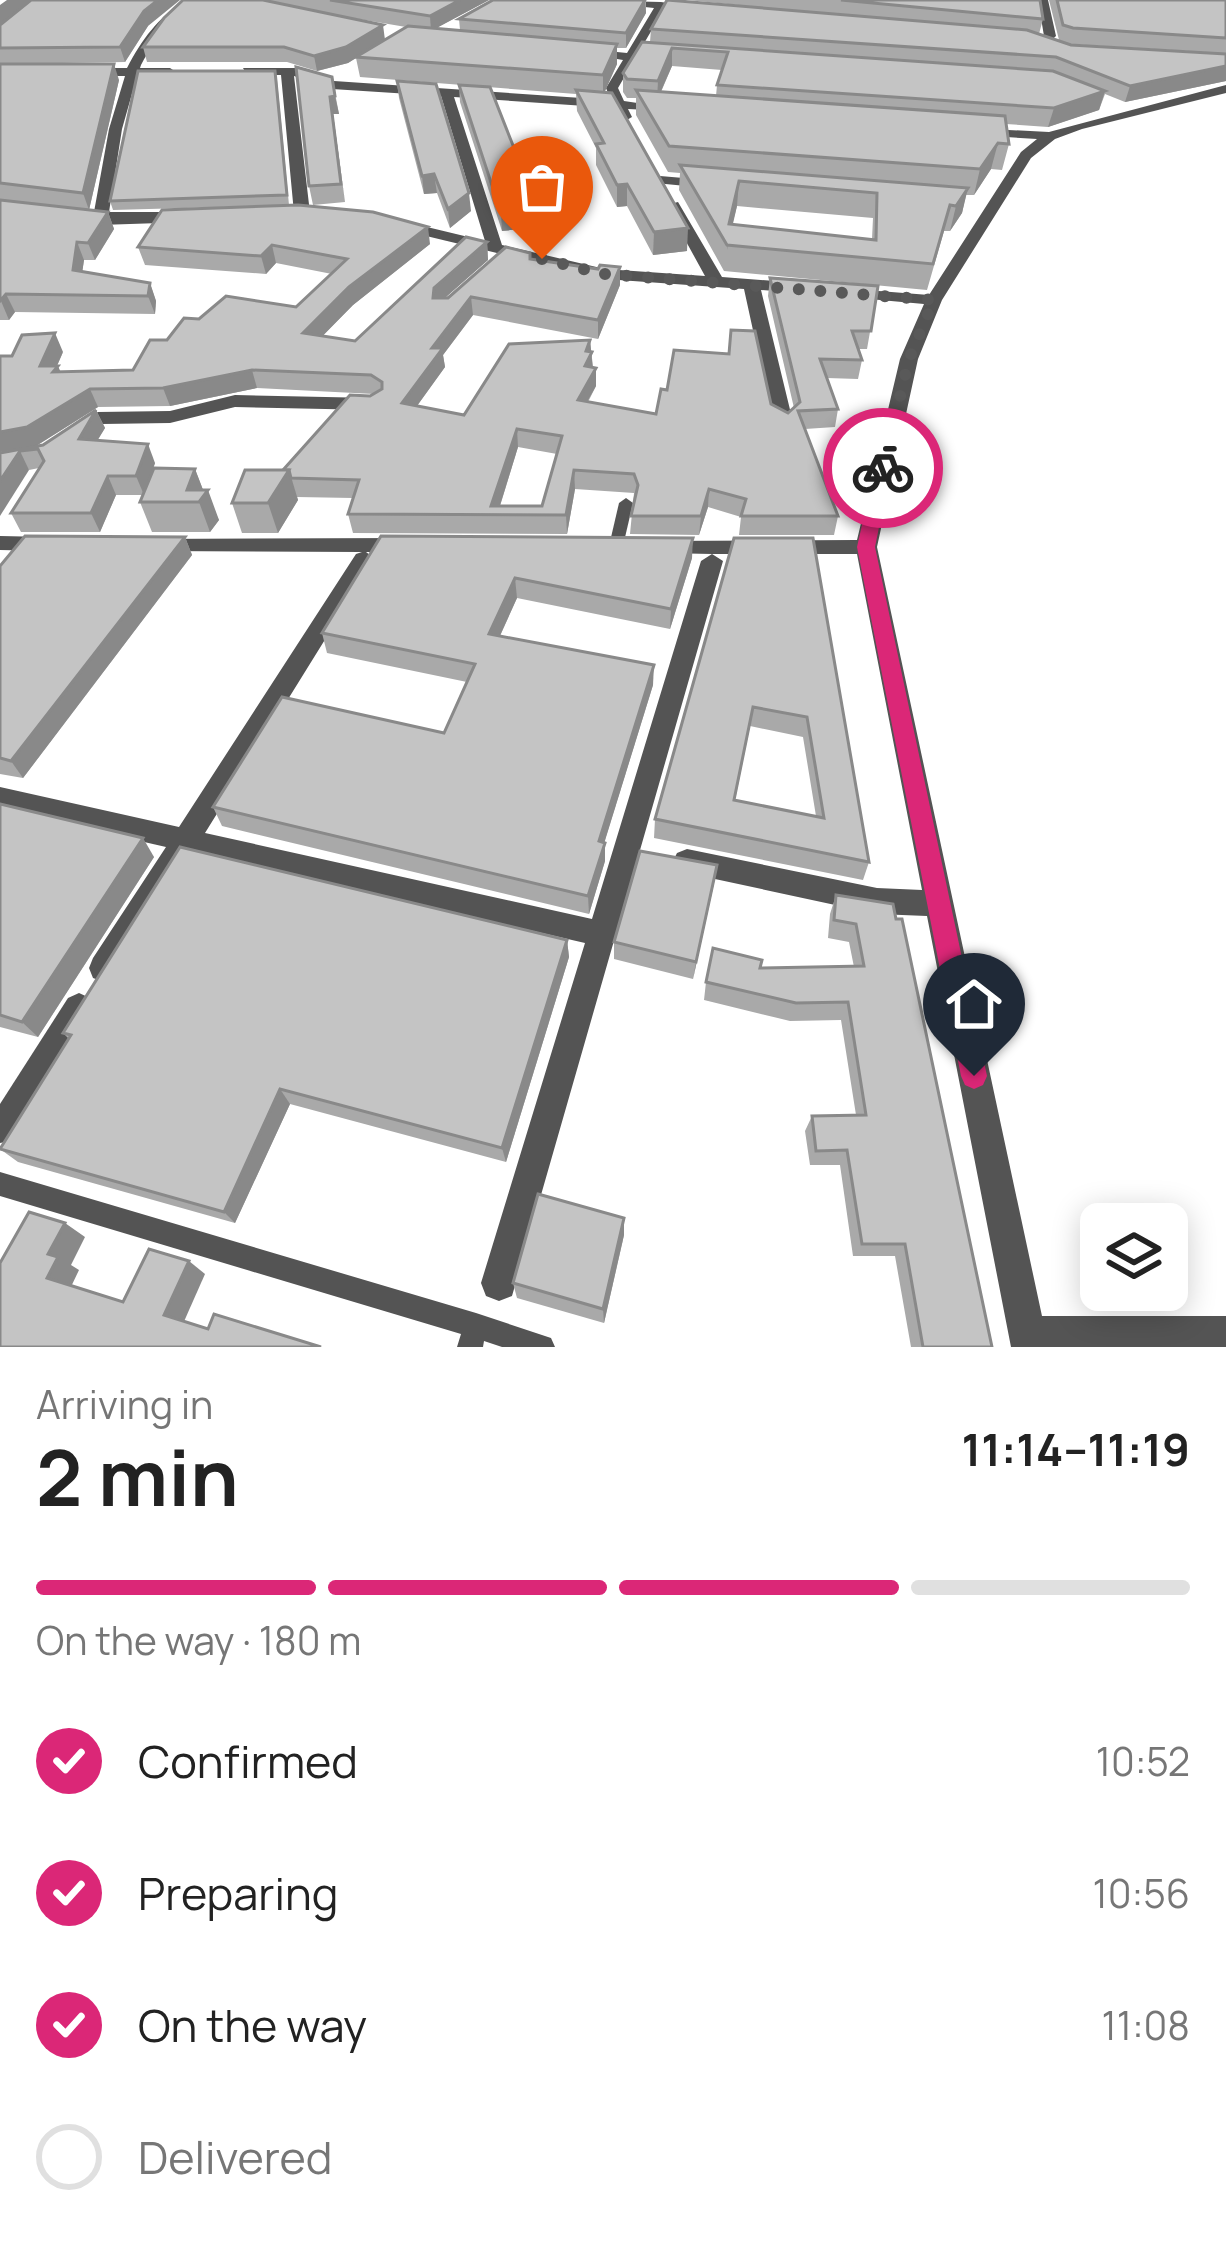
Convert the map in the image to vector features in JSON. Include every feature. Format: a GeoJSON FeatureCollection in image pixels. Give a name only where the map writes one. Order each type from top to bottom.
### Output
{"type":"FeatureCollection","features":[{"type":"Feature","properties":{"kind":"street"},"geometry":{"type":"LineString","coordinates":[[100,220],[127,72],[176,9],[194,0]]}},
{"type":"Feature","properties":{"kind":"street"},"geometry":{"type":"LineString","coordinates":[[585,0],[712,10]]}},
{"type":"Feature","properties":{"kind":"street"},"geometry":{"type":"LineString","coordinates":[[1042,0],[1050,36],[1043,44]]}},
{"type":"Feature","properties":{"kind":"street"},"geometry":{"type":"LineString","coordinates":[[629,124],[612,88],[662,5]]}},
{"type":"Feature","properties":{"kind":"street"},"geometry":{"type":"LineString","coordinates":[[1026,38],[1058,50]]}},
{"type":"Feature","properties":{"kind":"street"},"geometry":{"type":"LineString","coordinates":[[566,51],[658,52]]}},
{"type":"Feature","properties":{"kind":"street"},"geometry":{"type":"LineString","coordinates":[[309,79],[354,70]]}},
{"type":"Feature","properties":{"kind":"street"},"geometry":{"type":"LineString","coordinates":[[64,71],[196,71]]}},
{"type":"Feature","properties":{"kind":"street"},"geometry":{"type":"LineString","coordinates":[[242,71],[287,71],[332,86],[686,110]]}},
{"type":"Feature","properties":{"kind":"street"},"geometry":{"type":"LineString","coordinates":[[287,71],[302,213]]}},
{"type":"Feature","properties":{"kind":"street"},"geometry":{"type":"LineString","coordinates":[[1226,89],[1125,111],[1050,136],[979,205],[909,359],[866,547],[1029,1340],[1226,1334]]}},
{"type":"Feature","properties":{"kind":"street"},"geometry":{"type":"LineString","coordinates":[[446,92],[502,248]]}},
{"type":"Feature","properties":{"kind":"street"},"geometry":{"type":"LineString","coordinates":[[1107,102],[1125,111]]}},
{"type":"Feature","properties":{"kind":"street"},"geometry":{"type":"LineString","coordinates":[[959,130],[1050,136]]}},
{"type":"Feature","properties":{"kind":"street"},"geometry":{"type":"LineString","coordinates":[[650,161],[716,281]]}},
{"type":"Feature","properties":{"kind":"street"},"geometry":{"type":"LineString","coordinates":[[660,180],[731,186]]}},
{"type":"Feature","properties":{"kind":"street"},"geometry":{"type":"LineString","coordinates":[[56,213],[100,220],[212,216]]}},
{"type":"Feature","properties":{"kind":"street"},"geometry":{"type":"LineString","coordinates":[[280,214],[321,215]]}},
{"type":"Feature","properties":{"kind":"street"},"geometry":{"type":"LineString","coordinates":[[377,220],[604,274],[934,300]]}},
{"type":"Feature","properties":{"kind":"street"},"geometry":{"type":"LineString","coordinates":[[752,284],[783,422]]}},
{"type":"Feature","properties":{"kind":"street"},"geometry":{"type":"LineString","coordinates":[[58,443],[98,418],[170,417],[235,400],[374,404]]}},
{"type":"Feature","properties":{"kind":"street"},"geometry":{"type":"LineString","coordinates":[[13,520],[9,550],[81,544]]}},
{"type":"Feature","properties":{"kind":"street"},"geometry":{"type":"LineString","coordinates":[[127,544],[424,545]]}},
{"type":"Feature","properties":{"kind":"street"},"geometry":{"type":"LineString","coordinates":[[606,546],[866,547]]}},
{"type":"Feature","properties":{"kind":"street"},"geometry":{"type":"LineString","coordinates":[[4,1128],[364,559]]}},
{"type":"Feature","properties":{"kind":"street"},"geometry":{"type":"LineString","coordinates":[[500,1283],[712,561]]}},
{"type":"Feature","properties":{"kind":"street"},"geometry":{"type":"LineString","coordinates":[[0,799],[601,934]]}},
{"type":"Feature","properties":{"kind":"street"},"geometry":{"type":"LineString","coordinates":[[626,848],[877,901],[938,904]]}},
{"type":"Feature","properties":{"kind":"lane"},"geometry":{"type":"LineString","coordinates":[[494,266],[502,248]]}},
{"type":"Feature","properties":{"kind":"lane"},"geometry":{"type":"LineString","coordinates":[[606,546],[626,503]]}},
{"type":"Feature","properties":{"kind":"lane"},"geometry":{"type":"LineString","coordinates":[[0,1184],[473,1336],[542,1347]]}},
{"type":"Feature","properties":{"kind":"building"},"geometry":{"type":"Polygon","coordinates":[[[31,0],[158,0],[144,11],[120,47],[0,48],[0,25],[31,0]]]}},
{"type":"Feature","properties":{"kind":"building"},"geometry":{"type":"Polygon","coordinates":[[[183,0],[263,0],[383,25],[346,47],[314,56],[284,47],[143,47],[183,0]]]}},
{"type":"Feature","properties":{"kind":"building"},"geometry":{"type":"Polygon","coordinates":[[[330,0],[460,0],[430,16],[330,0]]]}},
{"type":"Feature","properties":{"kind":"building"},"geometry":{"type":"Polygon","coordinates":[[[493,0],[645,0],[626,33],[459,19],[493,0]]]}},
{"type":"Feature","properties":{"kind":"building"},"geometry":{"type":"Polygon","coordinates":[[[667,0],[1027,30],[1071,45],[1226,54],[1226,66],[1130,86],[1056,57],[651,29],[667,0]]]}},
{"type":"Feature","properties":{"kind":"building"},"geometry":{"type":"Polygon","coordinates":[[[841,0],[1040,0],[1043,19],[841,0]]]}},
{"type":"Feature","properties":{"kind":"building"},"geometry":{"type":"Polygon","coordinates":[[[1057,0],[1226,0],[1226,38],[1073,28],[1063,25],[1057,0]]]}},
{"type":"Feature","properties":{"kind":"building"},"geometry":{"type":"Polygon","coordinates":[[[408,26],[617,44],[603,75],[356,57],[408,26]]]}},
{"type":"Feature","properties":{"kind":"building"},"geometry":{"type":"Polygon","coordinates":[[[642,42],[1053,71],[1105,91],[1054,108],[717,85],[728,52],[672,48],[658,81],[627,79],[623,73],[642,42]]]}},
{"type":"Feature","properties":{"kind":"building"},"geometry":{"type":"Polygon","coordinates":[[[0,64],[114,64],[83,193],[0,183],[0,64]]]}},
{"type":"Feature","properties":{"kind":"building"},"geometry":{"type":"Polygon","coordinates":[[[296,67],[332,77],[335,96],[330,97],[341,184],[309,186],[296,67]]]}},
{"type":"Feature","properties":{"kind":"building"},"geometry":{"type":"Polygon","coordinates":[[[138,71],[275,71],[287,195],[110,201],[138,71]]]}},
{"type":"Feature","properties":{"kind":"building"},"geometry":{"type":"Polygon","coordinates":[[[397,81],[436,84],[469,193],[448,209],[434,174],[422,176],[397,81]]]}},
{"type":"Feature","properties":{"kind":"building"},"geometry":{"type":"Polygon","coordinates":[[[459,85],[490,87],[538,209],[501,213],[459,85]]]}},
{"type":"Feature","properties":{"kind":"building"},"geometry":{"type":"Polygon","coordinates":[[[576,90],[612,93],[688,228],[654,232],[627,184],[617,185],[596,144],[604,143],[576,90]]]}},
{"type":"Feature","properties":{"kind":"building"},"geometry":{"type":"Polygon","coordinates":[[[636,90],[1005,116],[1009,144],[998,143],[980,169],[669,146],[636,90]]]}},
{"type":"Feature","properties":{"kind":"building"},"geometry":{"type":"Polygon","coordinates":[[[680,165],[968,188],[956,206],[950,205],[933,264],[727,245],[680,165]],[[739,181],[729,224],[876,240],[877,193],[739,181]]]}},
{"type":"Feature","properties":{"kind":"building"},"geometry":{"type":"Polygon","coordinates":[[[0,200],[108,212],[88,243],[77,242],[73,270],[150,283],[148,296],[6,294],[0,301],[0,200]]]}},
{"type":"Feature","properties":{"kind":"building"},"geometry":{"type":"Polygon","coordinates":[[[298,205],[373,212],[428,227],[349,287],[303,333],[355,341],[466,237],[487,242],[434,288],[433,298],[448,298],[506,247],[530,253],[530,259],[598,269],[600,265],[620,267],[598,320],[471,297],[432,348],[443,348],[402,403],[464,415],[509,344],[590,340],[586,351],[592,352],[585,366],[596,368],[578,400],[656,414],[661,389],[667,390],[674,350],[729,354],[731,330],[755,331],[771,404],[788,413],[800,402],[770,278],[878,286],[871,331],[852,331],[862,360],[820,359],[838,409],[798,411],[838,516],[741,516],[746,499],[709,489],[701,516],[631,516],[638,485],[634,474],[574,470],[566,515],[348,514],[359,480],[291,478],[289,470],[283,470],[350,395],[370,396],[382,389],[382,382],[371,375],[252,370],[163,388],[90,389],[27,427],[0,432],[0,356],[12,356],[22,335],[55,333],[40,366],[58,366],[53,372],[133,370],[150,340],[167,340],[184,318],[199,319],[226,296],[296,307],[347,259],[272,245],[261,256],[138,247],[162,210],[298,205]],[[517,429],[491,506],[542,506],[562,436],[517,429]]]}},
{"type":"Feature","properties":{"kind":"building"},"geometry":{"type":"Polygon","coordinates":[[[96,410],[79,439],[148,444],[136,476],[108,476],[91,513],[11,513],[44,461],[38,449],[20,451],[0,481],[0,453],[43,445],[96,410]]]}},
{"type":"Feature","properties":{"kind":"building"},"geometry":{"type":"Polygon","coordinates":[[[154,468],[195,469],[187,490],[208,490],[199,502],[140,502],[154,468]]]}},
{"type":"Feature","properties":{"kind":"building"},"geometry":{"type":"Polygon","coordinates":[[[245,470],[289,470],[268,503],[232,503],[245,470]]]}},
{"type":"Feature","properties":{"kind":"building"},"geometry":{"type":"Polygon","coordinates":[[[25,536],[185,537],[11,761],[0,758],[0,566],[25,536]]]}},
{"type":"Feature","properties":{"kind":"building"},"geometry":{"type":"Polygon","coordinates":[[[381,536],[693,538],[671,609],[515,578],[489,634],[654,665],[599,841],[605,843],[588,896],[213,807],[282,697],[444,733],[475,664],[322,633],[381,536]]]}},
{"type":"Feature","properties":{"kind":"building"},"geometry":{"type":"Polygon","coordinates":[[[734,538],[813,538],[869,862],[655,819],[734,538]],[[753,707],[734,800],[824,818],[807,717],[753,707]]]}},
{"type":"Feature","properties":{"kind":"building"},"geometry":{"type":"Polygon","coordinates":[[[0,804],[143,838],[22,1022],[0,1015],[0,804]]]}},
{"type":"Feature","properties":{"kind":"building"},"geometry":{"type":"Polygon","coordinates":[[[180,847],[567,940],[502,1148],[280,1089],[224,1212],[0,1149],[71,1035],[63,1033],[180,847]]]}},
{"type":"Feature","properties":{"kind":"building"},"geometry":{"type":"Polygon","coordinates":[[[640,851],[717,865],[696,962],[614,942],[640,851]]]}},
{"type":"Feature","properties":{"kind":"building"},"geometry":{"type":"Polygon","coordinates":[[[836,895],[893,904],[896,919],[902,919],[992,1347],[923,1347],[905,1244],[862,1244],[847,1150],[816,1151],[812,1116],[866,1115],[848,1002],[796,1003],[706,982],[713,948],[762,960],[760,968],[864,966],[856,924],[834,920],[836,895]]]}},
{"type":"Feature","properties":{"kind":"building"},"geometry":{"type":"Polygon","coordinates":[[[538,1194],[624,1218],[603,1309],[513,1283],[538,1194]]]}},
{"type":"Feature","properties":{"kind":"building"},"geometry":{"type":"Polygon","coordinates":[[[29,1212],[65,1223],[48,1254],[58,1257],[47,1278],[123,1302],[149,1249],[189,1261],[164,1315],[208,1329],[214,1314],[321,1347],[0,1347],[0,1263],[29,1212]]]}},
{"type":"Feature","properties":{"kind":"way so far"},"geometry":{"type":"LineString","coordinates":[[542,259],[604,274],[934,300],[909,359],[883,468]]}},
{"type":"Feature","properties":{"kind":"route"},"geometry":{"type":"LineString","coordinates":[[883,468],[866,547],[974,1076]]}}]}
